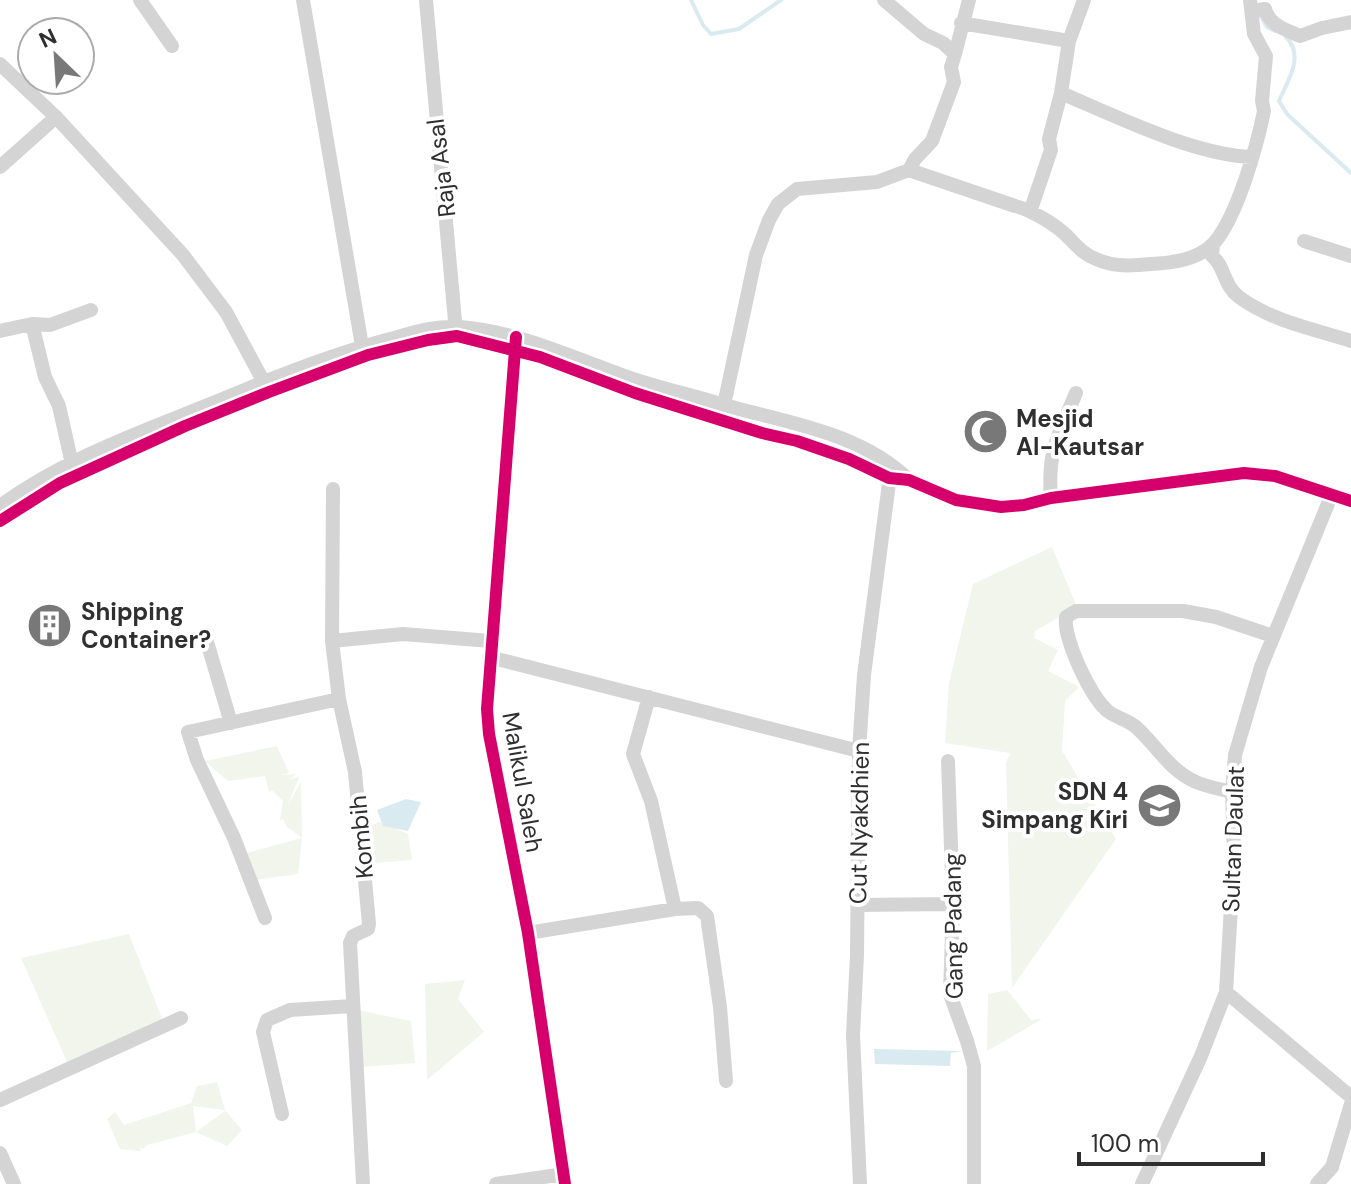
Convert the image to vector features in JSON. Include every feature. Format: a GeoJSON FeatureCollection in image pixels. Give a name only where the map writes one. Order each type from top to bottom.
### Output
{"type":"FeatureCollection","features":[{"type":"Feature","properties":{"kind":"street"},"geometry":{"type":"LineString","coordinates":[[140,0],[172,46]]}},
{"type":"Feature","properties":{"kind":"street"},"geometry":{"type":"LineString","coordinates":[[303,0],[362,346]]}},
{"type":"Feature","properties":{"kind":"street","name":"Raja Asal"},"geometry":{"type":"LineString","coordinates":[[426,0],[456,331]]}},
{"type":"Feature","properties":{"kind":"street"},"geometry":{"type":"LineString","coordinates":[[884,0],[916,28],[943,43],[955,54]]}},
{"type":"Feature","properties":{"kind":"street"},"geometry":{"type":"LineString","coordinates":[[909,170],[932,141],[954,82],[951,67],[969,0]]}},
{"type":"Feature","properties":{"kind":"street"},"geometry":{"type":"LineString","coordinates":[[1031,209],[1051,150],[1049,139],[1061,93],[1069,41],[1084,0]]}},
{"type":"Feature","properties":{"kind":"street"},"geometry":{"type":"LineString","coordinates":[[1256,7],[1271,21],[1300,36],[1351,22]]}},
{"type":"Feature","properties":{"kind":"street"},"geometry":{"type":"LineString","coordinates":[[724,405],[756,255],[778,204],[797,189],[877,182],[909,170],[1031,209],[1065,234],[1080,251],[1115,265],[1182,261],[1213,244],[1226,224],[1252,157],[1264,111],[1266,56],[1254,34],[1256,7]]}},
{"type":"Feature","properties":{"kind":"street"},"geometry":{"type":"LineString","coordinates":[[961,23],[1069,41]]}},
{"type":"Feature","properties":{"kind":"street"},"geometry":{"type":"LineString","coordinates":[[0,64],[56,117],[209,288],[226,312],[266,386]]}},
{"type":"Feature","properties":{"kind":"street"},"geometry":{"type":"LineString","coordinates":[[1061,93],[1149,130],[1231,156],[1252,157]]}},
{"type":"Feature","properties":{"kind":"street"},"geometry":{"type":"LineString","coordinates":[[0,167],[56,117]]}},
{"type":"Feature","properties":{"kind":"street"},"geometry":{"type":"LineString","coordinates":[[1304,241],[1351,256]]}},
{"type":"Feature","properties":{"kind":"street"},"geometry":{"type":"LineString","coordinates":[[1213,244],[1212,256],[1219,261],[1224,279],[1238,297],[1273,316],[1351,341]]}},
{"type":"Feature","properties":{"kind":"street"},"geometry":{"type":"LineString","coordinates":[[0,331],[32,324],[50,325],[91,310]]}},
{"type":"Feature","properties":{"kind":"street"},"geometry":{"type":"LineString","coordinates":[[32,324],[45,377],[59,406],[72,464]]}},
{"type":"Feature","properties":{"kind":"street"},"geometry":{"type":"LineString","coordinates":[[0,521],[60,483],[266,386],[368,355],[424,330],[483,329],[540,357],[649,397],[890,471]]}},
{"type":"Feature","properties":{"kind":"street"},"geometry":{"type":"LineString","coordinates":[[0,506],[72,464],[362,346],[397,342]]}},
{"type":"Feature","properties":{"kind":"street"},"geometry":{"type":"LineString","coordinates":[[516,344],[724,405],[803,424],[890,471],[956,500],[1001,507],[1024,505],[1051,498],[1244,473],[1275,476],[1351,501]]}},
{"type":"Feature","properties":{"kind":"street","name":"Malikul Saleh"},"geometry":{"type":"LineString","coordinates":[[516,344],[487,709],[489,734],[528,933],[564,1179]]}},
{"type":"Feature","properties":{"kind":"street"},"geometry":{"type":"LineString","coordinates":[[1051,498],[1049,469],[1054,447],[1076,393]]}},
{"type":"Feature","properties":{"kind":"street","name":"Cut Nyakdhien"},"geometry":{"type":"LineString","coordinates":[[860,1184],[853,1035],[859,751],[864,675],[890,471]]}},
{"type":"Feature","properties":{"kind":"street","name":"Kombih"},"geometry":{"type":"LineString","coordinates":[[333,489],[332,641],[339,699],[355,772],[369,924],[365,932],[350,939],[363,1184]]}},
{"type":"Feature","properties":{"kind":"street","name":"Sultan Daulat"},"geometry":{"type":"LineString","coordinates":[[1142,1184],[1201,1056],[1226,992],[1234,856],[1232,792],[1235,755],[1273,636],[1332,494]]}},
{"type":"Feature","properties":{"kind":"street"},"geometry":{"type":"LineString","coordinates":[[1232,792],[1188,778],[1134,725],[1110,713],[1099,703],[1067,632],[1066,617],[1076,611],[1183,611],[1216,617],[1273,636]]}},
{"type":"Feature","properties":{"kind":"street"},"geometry":{"type":"LineString","coordinates":[[332,641],[403,634],[491,641]]}},
{"type":"Feature","properties":{"kind":"street"},"geometry":{"type":"LineString","coordinates":[[207,642],[231,723]]}},
{"type":"Feature","properties":{"kind":"street"},"geometry":{"type":"LineString","coordinates":[[489,657],[859,751]]}},
{"type":"Feature","properties":{"kind":"street"},"geometry":{"type":"LineString","coordinates":[[649,697],[633,754],[651,801],[675,909]]}},
{"type":"Feature","properties":{"kind":"street"},"geometry":{"type":"LineString","coordinates":[[265,918],[188,732],[339,699]]}},
{"type":"Feature","properties":{"kind":"street","name":"Gang Padang"},"geometry":{"type":"LineString","coordinates":[[948,761],[953,904],[950,994],[974,1066],[974,1184]]}},
{"type":"Feature","properties":{"kind":"street"},"geometry":{"type":"LineString","coordinates":[[857,905],[953,904]]}},
{"type":"Feature","properties":{"kind":"street"},"geometry":{"type":"LineString","coordinates":[[528,933],[698,908],[707,916],[720,1007],[726,1081]]}},
{"type":"Feature","properties":{"kind":"street"},"geometry":{"type":"LineString","coordinates":[[1226,992],[1351,1097]]}},
{"type":"Feature","properties":{"kind":"street"},"geometry":{"type":"LineString","coordinates":[[282,1114],[264,1024],[273,1016],[290,1010],[352,1006]]}},
{"type":"Feature","properties":{"kind":"street"},"geometry":{"type":"LineString","coordinates":[[0,1100],[181,1018]]}},
{"type":"Feature","properties":{"kind":"street"},"geometry":{"type":"LineString","coordinates":[[1317,1184],[1332,1167],[1351,1104]]}},
{"type":"Feature","properties":{"kind":"street"},"geometry":{"type":"LineString","coordinates":[[0,1153],[14,1184]]}},
{"type":"Feature","properties":{"kind":"street"},"geometry":{"type":"LineString","coordinates":[[496,1184],[564,1179]]}},
{"type":"Feature","properties":{"kind":"shaded area"},"geometry":{"type":"Polygon","coordinates":[[[1052,547],[1077,607],[1035,631],[1034,638],[1058,650],[1048,671],[1079,687],[1065,701],[1062,751],[1116,839],[1012,988],[1006,763],[1010,753],[945,743],[949,683],[973,584],[1052,547]]]}},
{"type":"Feature","properties":{"kind":"shaded area"},"geometry":{"type":"Polygon","coordinates":[[[277,746],[289,773],[279,775],[296,774],[290,779],[299,777],[287,807],[301,782],[302,838],[288,829],[283,819],[280,820],[283,801],[272,790],[269,792],[265,776],[228,781],[205,761],[277,746]]]}},
{"type":"Feature","properties":{"kind":"shaded area"},"geometry":{"type":"Polygon","coordinates":[[[406,799],[421,802],[408,831],[383,826],[377,810],[406,799]]]}},
{"type":"Feature","properties":{"kind":"shaded area"},"geometry":{"type":"Polygon","coordinates":[[[379,822],[408,834],[412,860],[374,863],[369,827],[379,822]]]}},
{"type":"Feature","properties":{"kind":"shaded area"},"geometry":{"type":"Polygon","coordinates":[[[302,838],[298,874],[255,880],[247,853],[302,838]]]}},
{"type":"Feature","properties":{"kind":"shaded area"},"geometry":{"type":"Polygon","coordinates":[[[129,934],[163,1021],[68,1064],[21,958],[129,934]]]}},
{"type":"Feature","properties":{"kind":"shaded area"},"geometry":{"type":"Polygon","coordinates":[[[465,980],[458,999],[484,1032],[427,1080],[425,984],[465,980]]]}},
{"type":"Feature","properties":{"kind":"shaded area"},"geometry":{"type":"Polygon","coordinates":[[[1007,990],[1031,1020],[1042,1019],[987,1051],[988,994],[1007,990]]]}},
{"type":"Feature","properties":{"kind":"shaded area"},"geometry":{"type":"Polygon","coordinates":[[[357,1010],[411,1021],[415,1063],[362,1067],[357,1010]]]}},
{"type":"Feature","properties":{"kind":"shaded area"},"geometry":{"type":"Polygon","coordinates":[[[874,1049],[964,1051],[951,1053],[950,1066],[875,1064],[874,1049]]]}},
{"type":"Feature","properties":{"kind":"shaded area"},"geometry":{"type":"Polygon","coordinates":[[[217,1082],[225,1110],[242,1130],[227,1146],[196,1132],[147,1145],[143,1149],[140,1147],[141,1151],[120,1149],[107,1119],[115,1112],[124,1125],[191,1103],[197,1086],[217,1082]],[[193,1106],[196,1132],[225,1111],[224,1110],[193,1106]]]}},
{"type":"Feature","properties":{"kind":"waterway"},"geometry":{"type":"LineString","coordinates":[[691,0],[711,34],[739,29],[781,0]]}},
{"type":"Feature","properties":{"kind":"waterway"},"geometry":{"type":"LineString","coordinates":[[1260,15],[1267,27],[1275,31]]}},
{"type":"Feature","properties":{"kind":"waterway"},"geometry":{"type":"LineString","coordinates":[[1286,37],[1292,44],[1295,60],[1279,101],[1287,114],[1351,173]]}},
{"type":"Feature","properties":{"kind":"cycle path"},"geometry":{"type":"LineString","coordinates":[[0,521],[60,483],[185,426],[368,355],[457,336],[540,357],[635,393],[797,441],[849,459],[889,478],[909,480],[956,500],[1001,507],[1024,505],[1051,498],[1244,473],[1275,476],[1351,501]]}},
{"type":"Feature","properties":{"kind":"cycle path"},"geometry":{"type":"LineString","coordinates":[[516,337],[487,709],[489,734],[528,933],[565,1184]]}},
{"type":"Feature","properties":{"kind":"place","name":"Mesjid Al-Kautsar"},"geometry":{"type":"Point","coordinates":[985,432]}},
{"type":"Feature","properties":{"kind":"place","name":"Shipping Container?"},"geometry":{"type":"Point","coordinates":[50,625]}},
{"type":"Feature","properties":{"kind":"place","name":"SDN 4 Simpang Kiri"},"geometry":{"type":"Point","coordinates":[1159,805]}}]}
